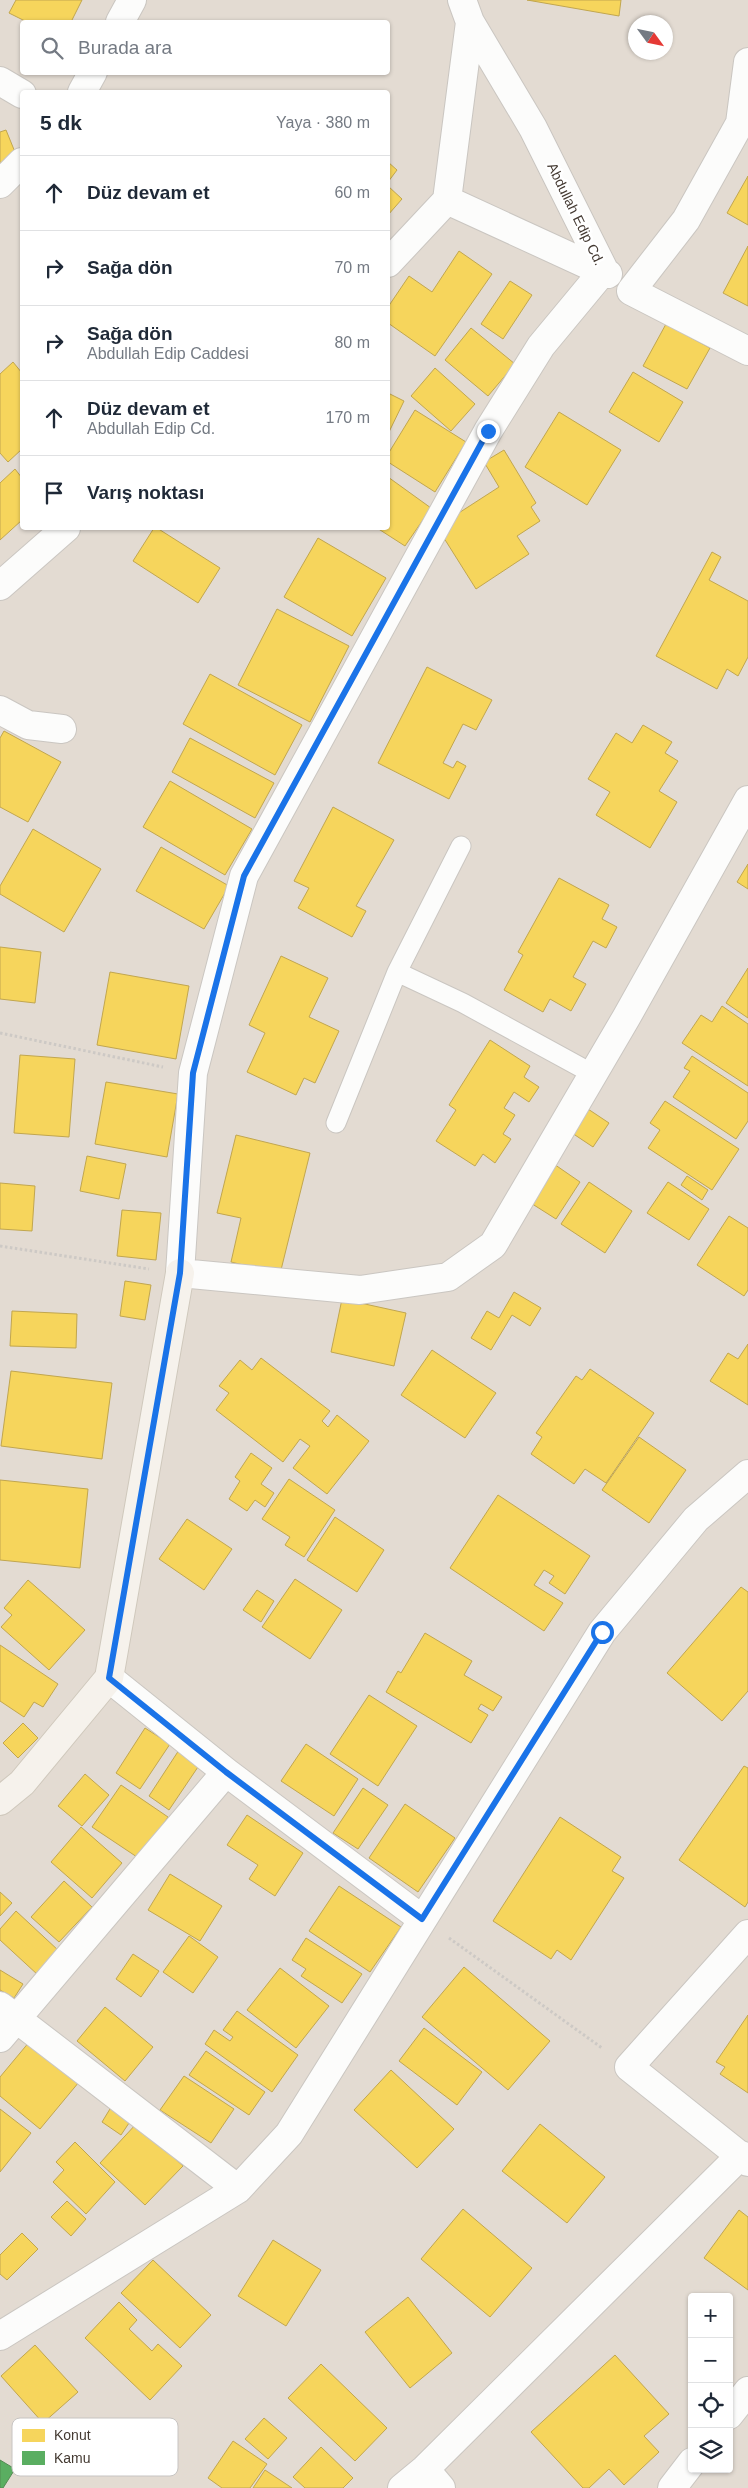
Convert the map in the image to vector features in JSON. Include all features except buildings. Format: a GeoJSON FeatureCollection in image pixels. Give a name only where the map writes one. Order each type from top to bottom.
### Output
{"type":"FeatureCollection","features":[{"type":"Feature","properties":{"kind":"street"},"geometry":{"type":"LineString","coordinates":[[121,20],[132,0]]}},
{"type":"Feature","properties":{"kind":"street"},"geometry":{"type":"LineString","coordinates":[[390,261],[447,200],[466,11]]}},
{"type":"Feature","properties":{"kind":"street","name":"Abdullah Edip Cd."},"geometry":{"type":"LineString","coordinates":[[180,1273],[193,1073],[244,876],[488,431],[541,346],[604,270],[533,128],[466,11]]}},
{"type":"Feature","properties":{"kind":"street"},"geometry":{"type":"LineString","coordinates":[[631,291],[686,220],[740,123],[748,62]]}},
{"type":"Feature","properties":{"kind":"street"},"geometry":{"type":"LineString","coordinates":[[83,90],[91,75]]}},
{"type":"Feature","properties":{"kind":"street"},"geometry":{"type":"LineString","coordinates":[[0,81],[20,93]]}},
{"type":"Feature","properties":{"kind":"street"},"geometry":{"type":"LineString","coordinates":[[0,184],[20,164]]}},
{"type":"Feature","properties":{"kind":"street"},"geometry":{"type":"LineString","coordinates":[[447,200],[604,270],[631,291],[748,350]]}},
{"type":"Feature","properties":{"kind":"street"},"geometry":{"type":"LineString","coordinates":[[0,586],[64,530]]}},
{"type":"Feature","properties":{"kind":"street"},"geometry":{"type":"LineString","coordinates":[[0,710],[28,725],[62,729]]}},
{"type":"Feature","properties":{"kind":"street"},"geometry":{"type":"LineString","coordinates":[[0,1801],[22,1783],[109,1678],[180,1273],[360,1290],[448,1277],[493,1245],[593,1074],[748,800]]}},
{"type":"Feature","properties":{"kind":"street"},"geometry":{"type":"LineString","coordinates":[[6,2325],[238,2189],[289,2134],[602,1632],[696,1519],[748,1474]]}},
{"type":"Feature","properties":{"kind":"street"},"geometry":{"type":"LineString","coordinates":[[109,1678],[226,1772],[422,1919]]}},
{"type":"Feature","properties":{"kind":"street"},"geometry":{"type":"LineString","coordinates":[[226,1772],[6,2021],[238,2189]]}},
{"type":"Feature","properties":{"kind":"street"},"geometry":{"type":"LineString","coordinates":[[402,2488],[433,2479],[744,2158],[629,2067],[748,1934]]}},
{"type":"Feature","properties":{"kind":"street"},"geometry":{"type":"LineString","coordinates":[[733,2410],[748,2391]]}},
{"type":"Feature","properties":{"kind":"street"},"geometry":{"type":"LineString","coordinates":[[672,2488],[688,2467]]}},
{"type":"Feature","properties":{"kind":"lane"},"geometry":{"type":"LineString","coordinates":[[336,1123],[397,972],[461,846]]}},
{"type":"Feature","properties":{"kind":"lane"},"geometry":{"type":"LineString","coordinates":[[397,972],[463,1003],[593,1074]]}},
{"type":"Feature","properties":{"kind":"path"},"geometry":{"type":"LineString","coordinates":[[0,1033],[193,1073]]}},
{"type":"Feature","properties":{"kind":"path"},"geometry":{"type":"LineString","coordinates":[[0,1246],[180,1273]]}},
{"type":"Feature","properties":{"kind":"path"},"geometry":{"type":"LineString","coordinates":[[422,1919],[629,2067]]}},
{"type":"Feature","properties":{"kind":"shaded area"},"geometry":{"type":"Polygon","coordinates":[[[0,0],[748,0],[748,2488],[0,2488],[0,0]]]}},
{"type":"Feature","properties":{"kind":"route"},"geometry":{"type":"LineString","coordinates":[[488,431],[373,643],[332,712],[244,876],[193,1073],[180,1273],[109,1678],[226,1772],[422,1919],[602,1632]]}}]}
